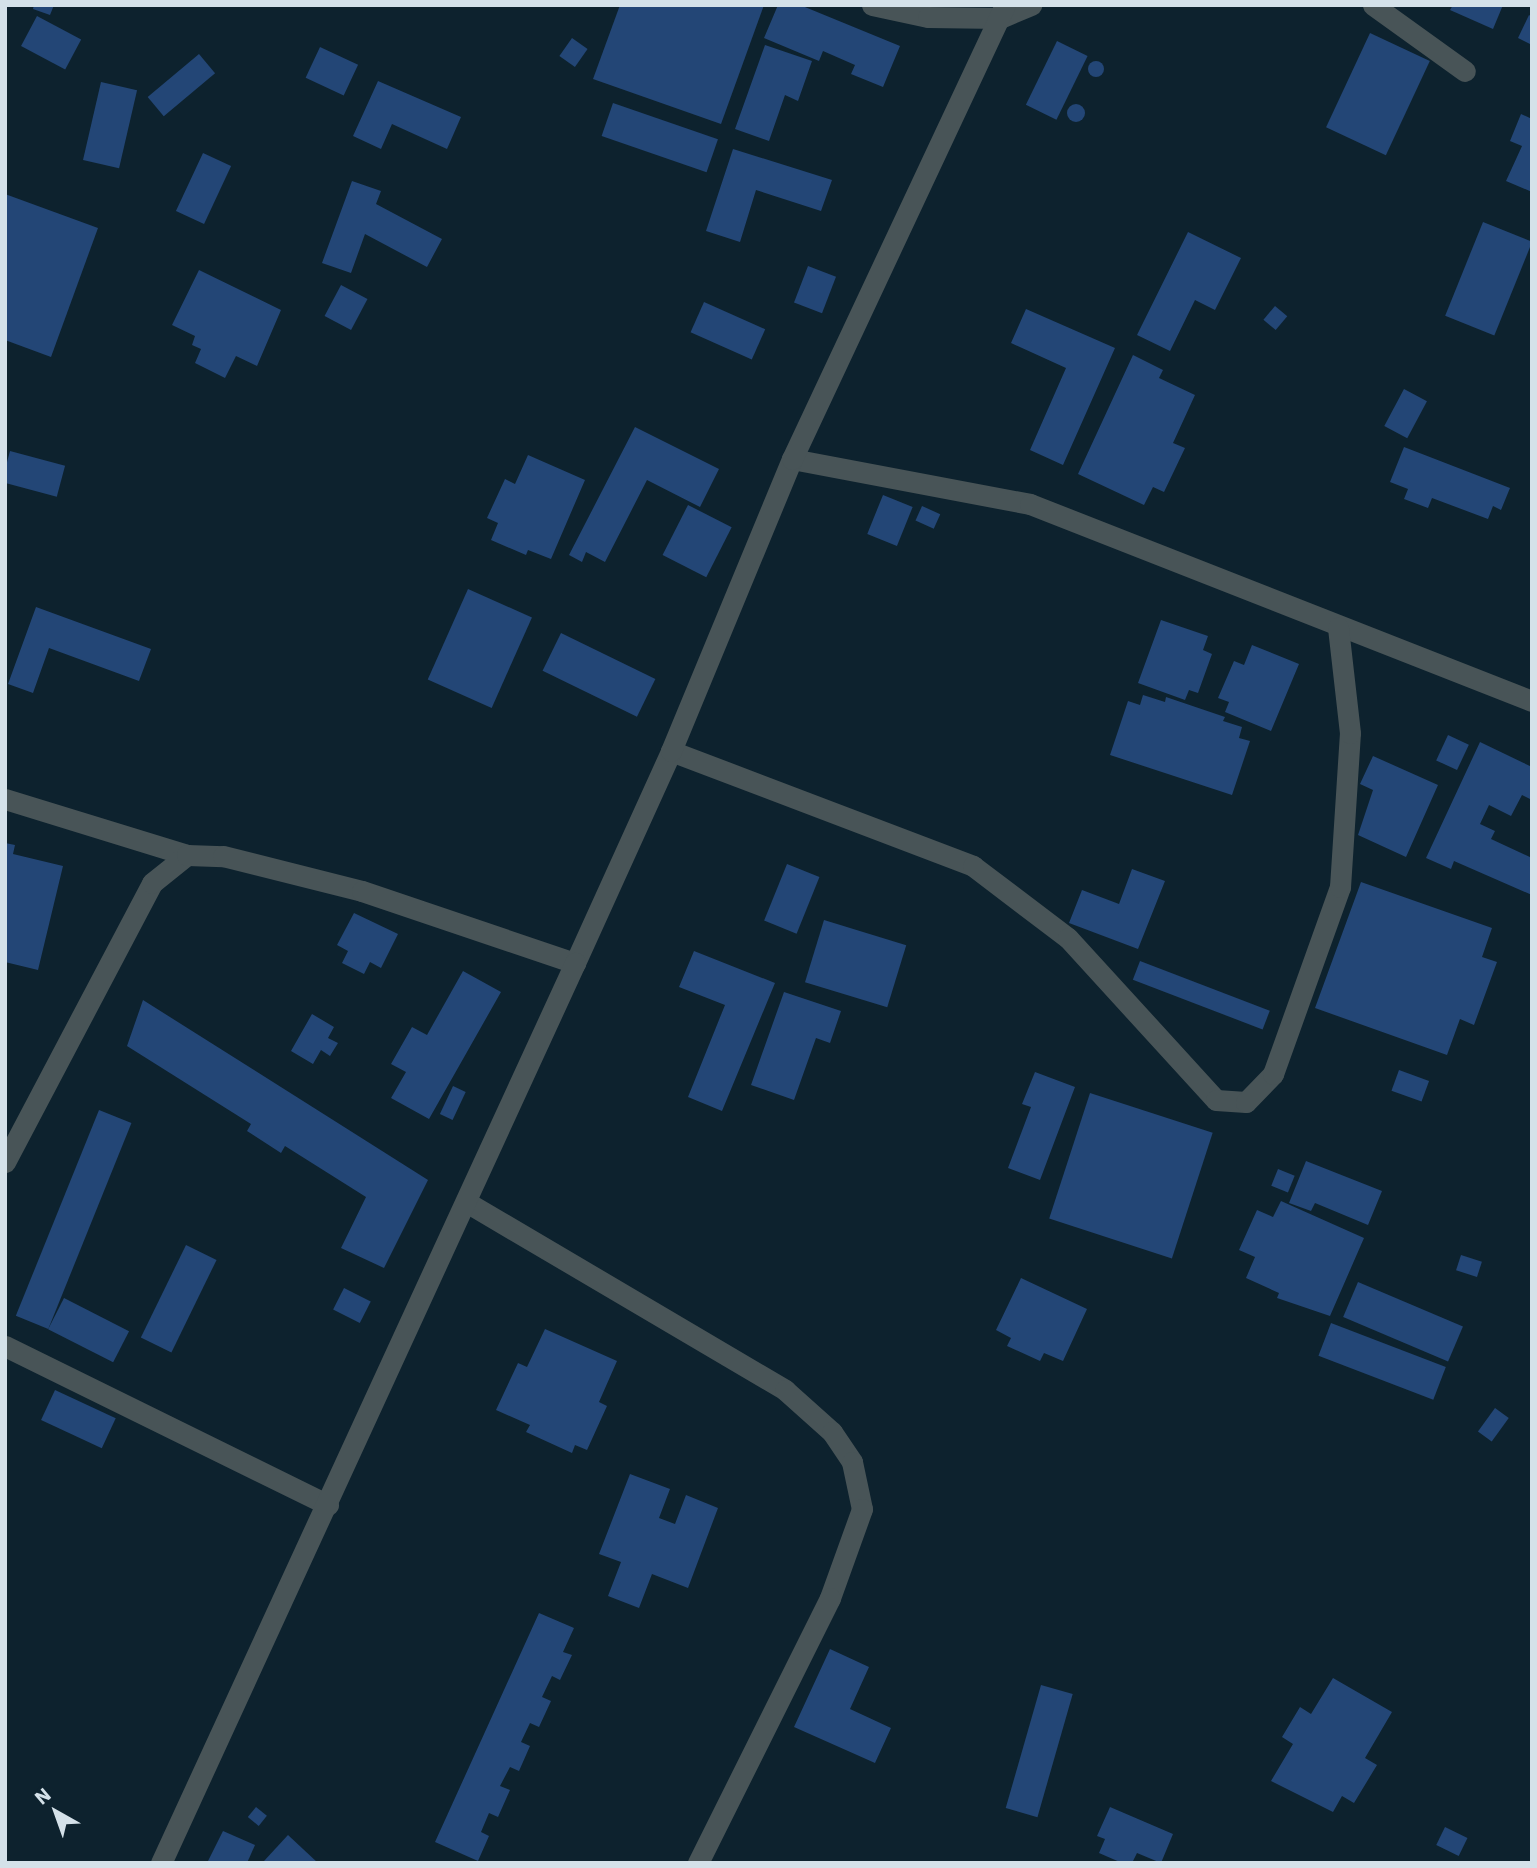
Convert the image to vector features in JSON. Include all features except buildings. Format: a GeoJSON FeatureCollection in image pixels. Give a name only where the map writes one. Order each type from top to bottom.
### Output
{"type":"FeatureCollection","features":[{"type":"Feature","properties":{"kind":"street"},"geometry":{"type":"LineString","coordinates":[[872,5],[928,17],[1002,12],[1031,5]]}},
{"type":"Feature","properties":{"kind":"street"},"geometry":{"type":"LineString","coordinates":[[1373,5],[1465,71]]}},
{"type":"Feature","properties":{"kind":"street"},"geometry":{"type":"LineString","coordinates":[[161,1863],[468,1203],[671,751],[792,459],[1002,12]]}},
{"type":"Feature","properties":{"kind":"street"},"geometry":{"type":"LineString","coordinates":[[792,459],[1030,505],[1338,628],[1532,701]]}},
{"type":"Feature","properties":{"kind":"street"},"geometry":{"type":"LineString","coordinates":[[671,751],[973,866],[1068,938],[1216,1100],[1247,1102],[1273,1074],[1340,887],[1350,733],[1338,628]]}},
{"type":"Feature","properties":{"kind":"street"},"geometry":{"type":"LineString","coordinates":[[5,799],[187,855],[223,856],[362,891],[575,963]]}},
{"type":"Feature","properties":{"kind":"street"},"geometry":{"type":"LineString","coordinates":[[5,1162],[152,883],[187,855]]}},
{"type":"Feature","properties":{"kind":"street"},"geometry":{"type":"LineString","coordinates":[[468,1203],[785,1390],[832,1433],[852,1462],[862,1509],[830,1598],[698,1863]]}},
{"type":"Feature","properties":{"kind":"street"},"geometry":{"type":"LineString","coordinates":[[5,1346],[328,1505]]}}]}
